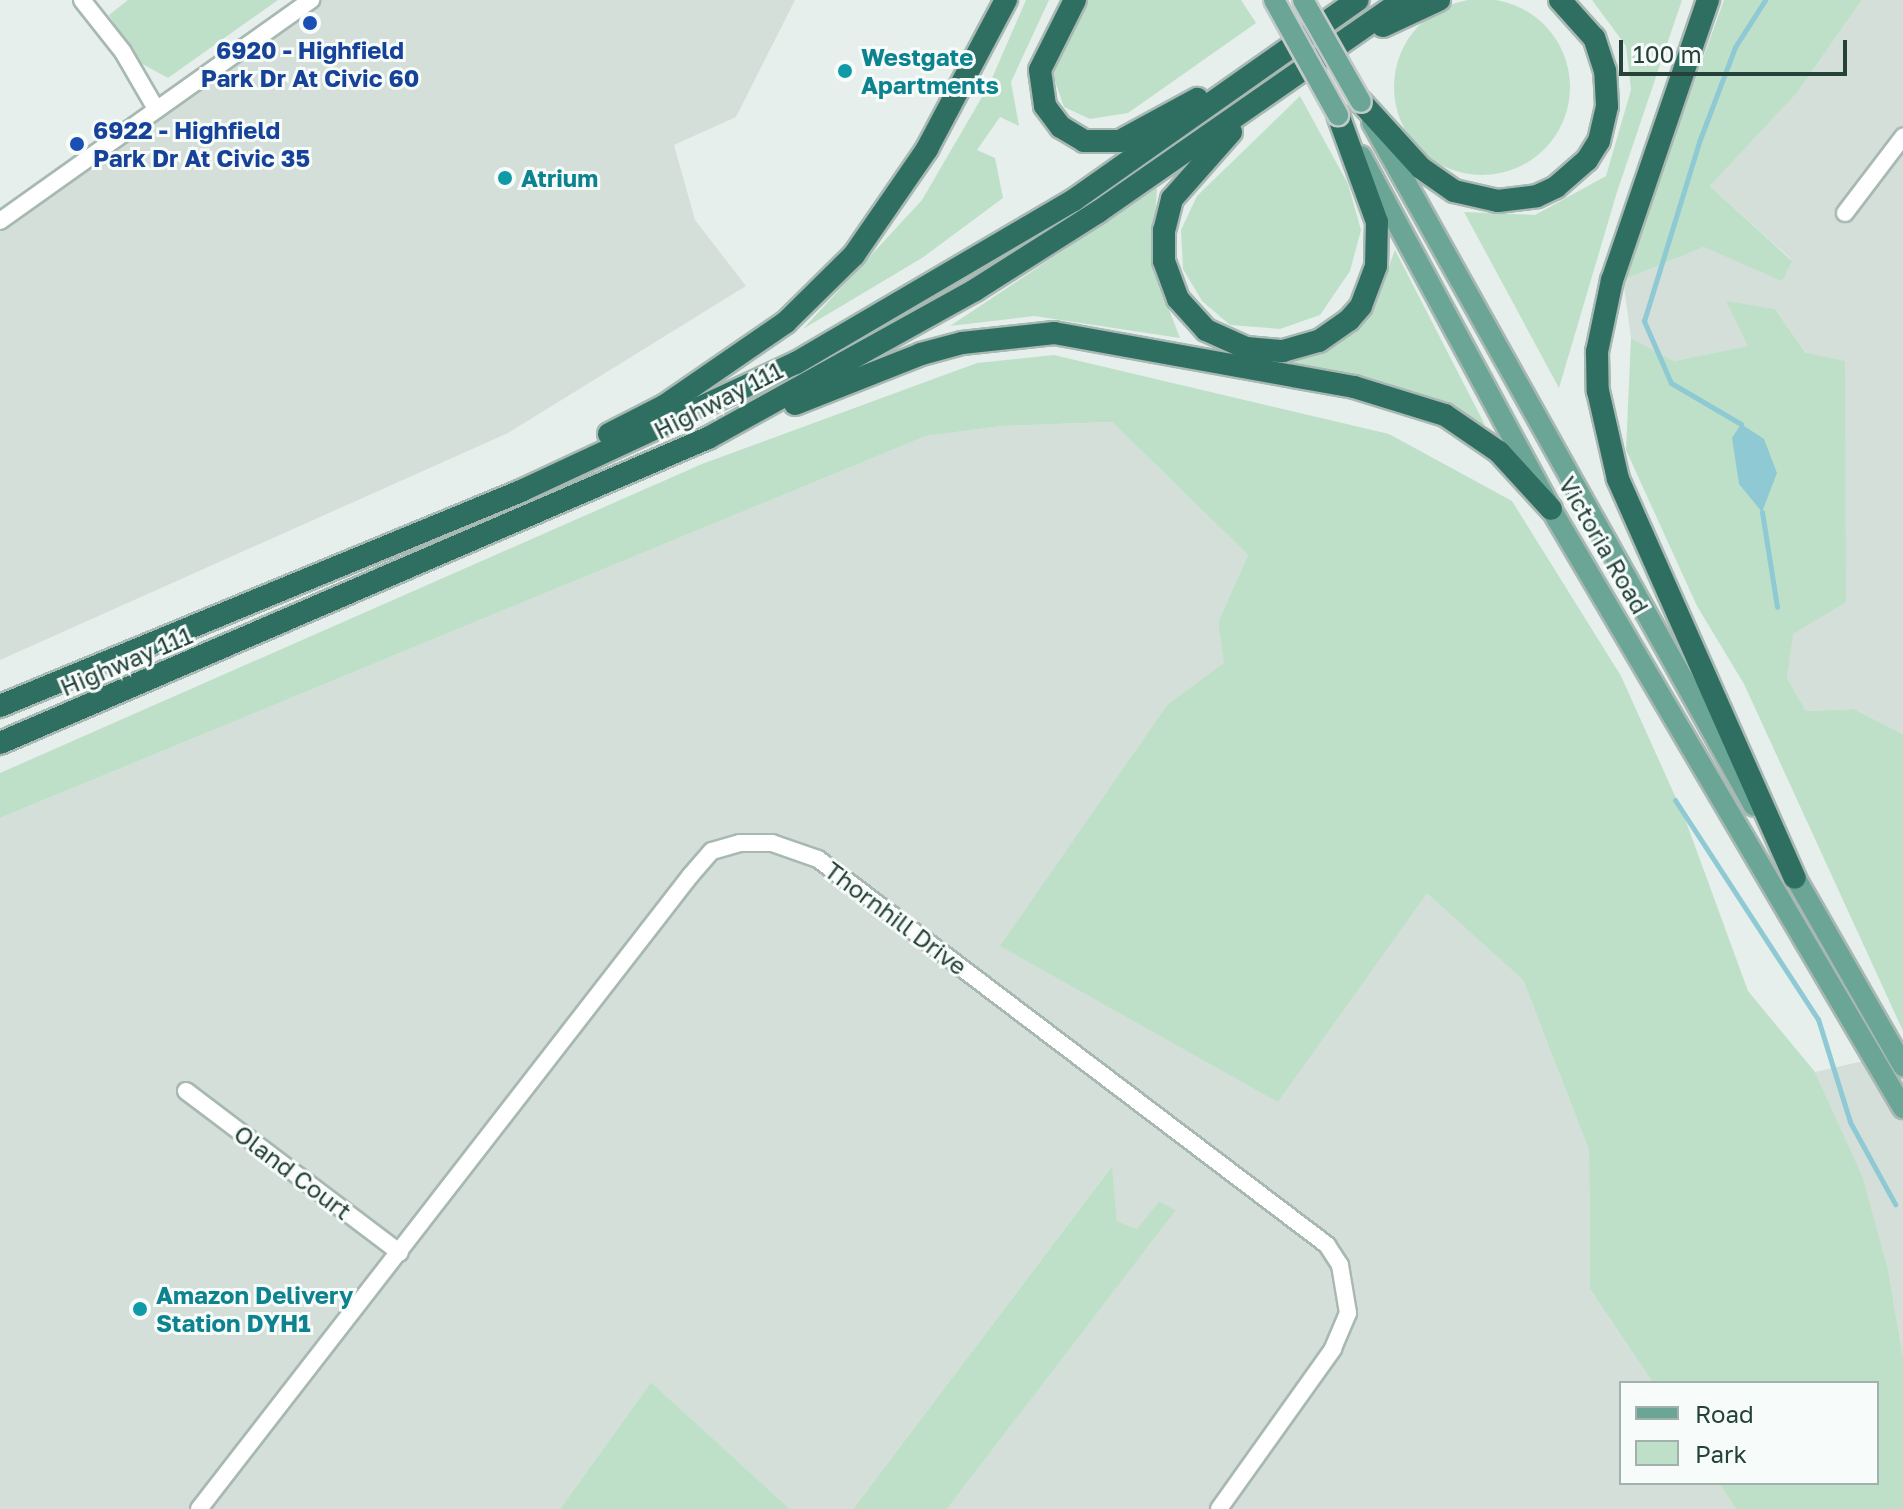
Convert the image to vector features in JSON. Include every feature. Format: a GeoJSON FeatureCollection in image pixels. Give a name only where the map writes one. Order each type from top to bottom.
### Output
{"type":"FeatureCollection","features":[{"type":"Feature","properties":{"kind":"highway"},"geometry":{"type":"LineString","coordinates":[[521,491],[550,464],[664,406],[786,322],[854,255],[913,173],[1006,0]]}},
{"type":"Feature","properties":{"kind":"highway"},"geometry":{"type":"LineString","coordinates":[[1075,0],[1040,70],[1045,106],[1073,135],[1095,143],[1120,141],[1193,101],[1243,82]]}},
{"type":"Feature","properties":{"kind":"highway","name":"Highway 111"},"geometry":{"type":"LineString","coordinates":[[0,743],[708,438],[975,290],[1403,0]]}},
{"type":"Feature","properties":{"kind":"highway"},"geometry":{"type":"LineString","coordinates":[[1321,56],[1439,0]]}},
{"type":"Feature","properties":{"kind":"highway"},"geometry":{"type":"LineString","coordinates":[[1361,102],[1421,168],[1454,191],[1498,201],[1537,196],[1556,187],[1587,160],[1599,141],[1607,106],[1605,71],[1594,38],[1560,0]]}},
{"type":"Feature","properties":{"kind":"highway"},"geometry":{"type":"LineString","coordinates":[[1708,0],[1612,280],[1597,352],[1598,391],[1618,479],[1795,878]]}},
{"type":"Feature","properties":{"kind":"highway","name":"Highway 111"},"geometry":{"type":"LineString","coordinates":[[0,706],[521,491],[796,363],[884,315],[1074,200],[1352,3]]}},
{"type":"Feature","properties":{"kind":"highway"},"geometry":{"type":"LineString","coordinates":[[1278,86],[1181,183],[1164,230],[1164,261],[1178,299],[1206,330],[1226,341],[1264,350],[1302,348],[1336,332],[1361,306],[1376,266],[1377,222],[1338,115]]}},
{"type":"Feature","properties":{"kind":"highway"},"geometry":{"type":"LineString","coordinates":[[708,438],[921,354],[962,343],[1054,333],[1354,387],[1445,415],[1499,452],[1551,509]]}},
{"type":"Feature","properties":{"kind":"main road","name":"Victoria Road"},"geometry":{"type":"LineString","coordinates":[[1274,0],[1551,509],[1898,1102]]}},
{"type":"Feature","properties":{"kind":"main road","name":"Victoria Road"},"geometry":{"type":"LineString","coordinates":[[1303,0],[1902,1066]]}},
{"type":"Feature","properties":{"kind":"street"},"geometry":{"type":"LineString","coordinates":[[82,0],[123,52],[156,109]]}},
{"type":"Feature","properties":{"kind":"street"},"geometry":{"type":"LineString","coordinates":[[0,221],[311,0]]}},
{"type":"Feature","properties":{"kind":"street"},"geometry":{"type":"LineString","coordinates":[[1845,213],[1903,137]]}},
{"type":"Feature","properties":{"kind":"street","name":"Thornhill Drive"},"geometry":{"type":"LineString","coordinates":[[199,1509],[712,851],[740,843],[772,843],[818,859],[1327,1245],[1340,1265],[1348,1313],[1333,1349],[1219,1509]]}},
{"type":"Feature","properties":{"kind":"street","name":"Oland Court"},"geometry":{"type":"LineString","coordinates":[[186,1091],[400,1253]]}},
{"type":"Feature","properties":{"kind":"shaded area"},"geometry":{"type":"Polygon","coordinates":[[[309,0],[795,0],[736,117],[674,145],[695,220],[746,286],[508,433],[0,660],[0,220],[309,0]]]}},
{"type":"Feature","properties":{"kind":"shaded area"},"geometry":{"type":"Polygon","coordinates":[[[1862,0],[1903,0],[1903,734],[1854,709],[1806,711],[1787,678],[1807,354],[1775,309],[1727,302],[1749,346],[1674,361],[1631,338],[1623,280],[1704,247],[1792,260],[1710,186],[1796,94],[1862,0]]]}},
{"type":"Feature","properties":{"kind":"shaded area"},"geometry":{"type":"Polygon","coordinates":[[[1112,422],[1248,555],[1218,622],[1225,663],[1168,704],[1278,1102],[1427,892],[1523,980],[1589,1150],[1590,1289],[1652,1381],[1619,1381],[1619,1485],[1720,1485],[1736,1509],[947,1509],[1175,1211],[1137,1229],[1117,1221],[1111,1167],[853,1509],[790,1509],[651,1382],[560,1509],[0,1509],[0,818],[926,436],[1002,426],[1112,422]]]}},
{"type":"Feature","properties":{"kind":"shaded area"},"geometry":{"type":"Polygon","coordinates":[[[1903,1052],[1903,1357],[1888,1269],[1863,1179],[1815,1072],[1903,1052]]]}},
{"type":"Feature","properties":{"kind":"green space"},"geometry":{"type":"Polygon","coordinates":[[[1482,-1],[1516,6],[1544,25],[1563,53],[1570,87],[1563,121],[1544,149],[1516,168],[1482,175],[1448,168],[1420,149],[1401,121],[1394,87],[1401,53],[1420,25],[1448,6],[1482,-1]]]}},
{"type":"Feature","properties":{"kind":"green space"},"geometry":{"type":"Polygon","coordinates":[[[128,0],[278,0],[168,78],[137,61],[109,15],[128,0]]]}},
{"type":"Feature","properties":{"kind":"green space"},"geometry":{"type":"Polygon","coordinates":[[[1026,0],[1049,0],[1011,82],[1019,126],[1000,117],[977,150],[995,158],[1003,198],[922,258],[803,329],[922,200],[989,85],[1026,0]]]}},
{"type":"Feature","properties":{"kind":"green space"},"geometry":{"type":"Polygon","coordinates":[[[1087,0],[1241,0],[1256,23],[1128,113],[1090,119],[1064,107],[1052,73],[1060,43],[1087,0]]]}},
{"type":"Feature","properties":{"kind":"green space"},"geometry":{"type":"Polygon","coordinates":[[[1592,0],[1682,0],[1617,192],[1559,388],[1464,212],[1535,215],[1606,176],[1631,90],[1626,46],[1592,0]]]}},
{"type":"Feature","properties":{"kind":"green space"},"geometry":{"type":"Polygon","coordinates":[[[1724,0],[1862,0],[1796,94],[1710,186],[1792,261],[1782,281],[1704,247],[1623,280],[1724,0]]]}},
{"type":"Feature","properties":{"kind":"green space"},"geometry":{"type":"Polygon","coordinates":[[[1300,96],[1348,184],[1361,230],[1350,271],[1320,315],[1280,329],[1230,325],[1202,301],[1183,269],[1181,230],[1197,196],[1300,96]]]}},
{"type":"Feature","properties":{"kind":"green space"},"geometry":{"type":"Polygon","coordinates":[[[1157,188],[1152,266],[1180,338],[1034,316],[950,326],[1157,188]]]}},
{"type":"Feature","properties":{"kind":"green space"},"geometry":{"type":"Polygon","coordinates":[[[1395,250],[1485,425],[1387,388],[1286,364],[1338,345],[1376,301],[1395,250]]]}},
{"type":"Feature","properties":{"kind":"green space"},"geometry":{"type":"Polygon","coordinates":[[[1726,301],[1775,309],[1806,353],[1845,361],[1846,602],[1793,634],[1787,678],[1806,711],[1854,709],[1903,734],[1903,1031],[1744,684],[1697,606],[1626,450],[1631,338],[1674,361],[1748,346],[1726,301]]]}},
{"type":"Feature","properties":{"kind":"green space"},"geometry":{"type":"Polygon","coordinates":[[[1054,355],[1389,434],[1512,501],[1621,676],[1684,816],[1748,991],[1815,1072],[1863,1178],[1888,1269],[1903,1357],[1903,1509],[1736,1509],[1720,1485],[1879,1485],[1879,1381],[1652,1381],[1590,1289],[1589,1150],[1523,980],[1427,893],[1278,1102],[1000,946],[1168,704],[1224,663],[1218,622],[1248,555],[1112,422],[1002,426],[926,436],[0,818],[0,773],[702,464],[977,363],[1054,355]]]}},
{"type":"Feature","properties":{"kind":"green space"},"geometry":{"type":"Polygon","coordinates":[[[1112,1166],[1117,1221],[1137,1229],[1159,1202],[1176,1210],[947,1509],[853,1509],[1112,1166]]]}},
{"type":"Feature","properties":{"kind":"green space"},"geometry":{"type":"Polygon","coordinates":[[[651,1382],[790,1509],[560,1509],[651,1382]]]}},
{"type":"Feature","properties":{"kind":"water"},"geometry":{"type":"Polygon","coordinates":[[[1741,424],[1764,439],[1777,473],[1762,512],[1739,484],[1732,438],[1741,424]]]}},
{"type":"Feature","properties":{"kind":"waterway"},"geometry":{"type":"LineString","coordinates":[[1741,424],[1671,383],[1644,321],[1699,142],[1735,47],[1765,0]]}},
{"type":"Feature","properties":{"kind":"waterway"},"geometry":{"type":"LineString","coordinates":[[1762,512],[1777,607]]}},
{"type":"Feature","properties":{"kind":"waterway"},"geometry":{"type":"LineString","coordinates":[[1675,800],[1818,1019],[1850,1122],[1895,1204]]}},
{"type":"Feature","properties":{"kind":"place","name":"6920 - Highfield Park Dr At Civic 60"},"geometry":{"type":"Point","coordinates":[310,23]}},
{"type":"Feature","properties":{"kind":"place","name":"Westgate Apartments"},"geometry":{"type":"Point","coordinates":[845,71]}},
{"type":"Feature","properties":{"kind":"place","name":"6922 - Highfield Park Dr At Civic 35"},"geometry":{"type":"Point","coordinates":[77,144]}},
{"type":"Feature","properties":{"kind":"place","name":"Atrium"},"geometry":{"type":"Point","coordinates":[505,178]}},
{"type":"Feature","properties":{"kind":"place","name":"Amazon Delivery Station DYH1"},"geometry":{"type":"Point","coordinates":[140,1309]}}]}
